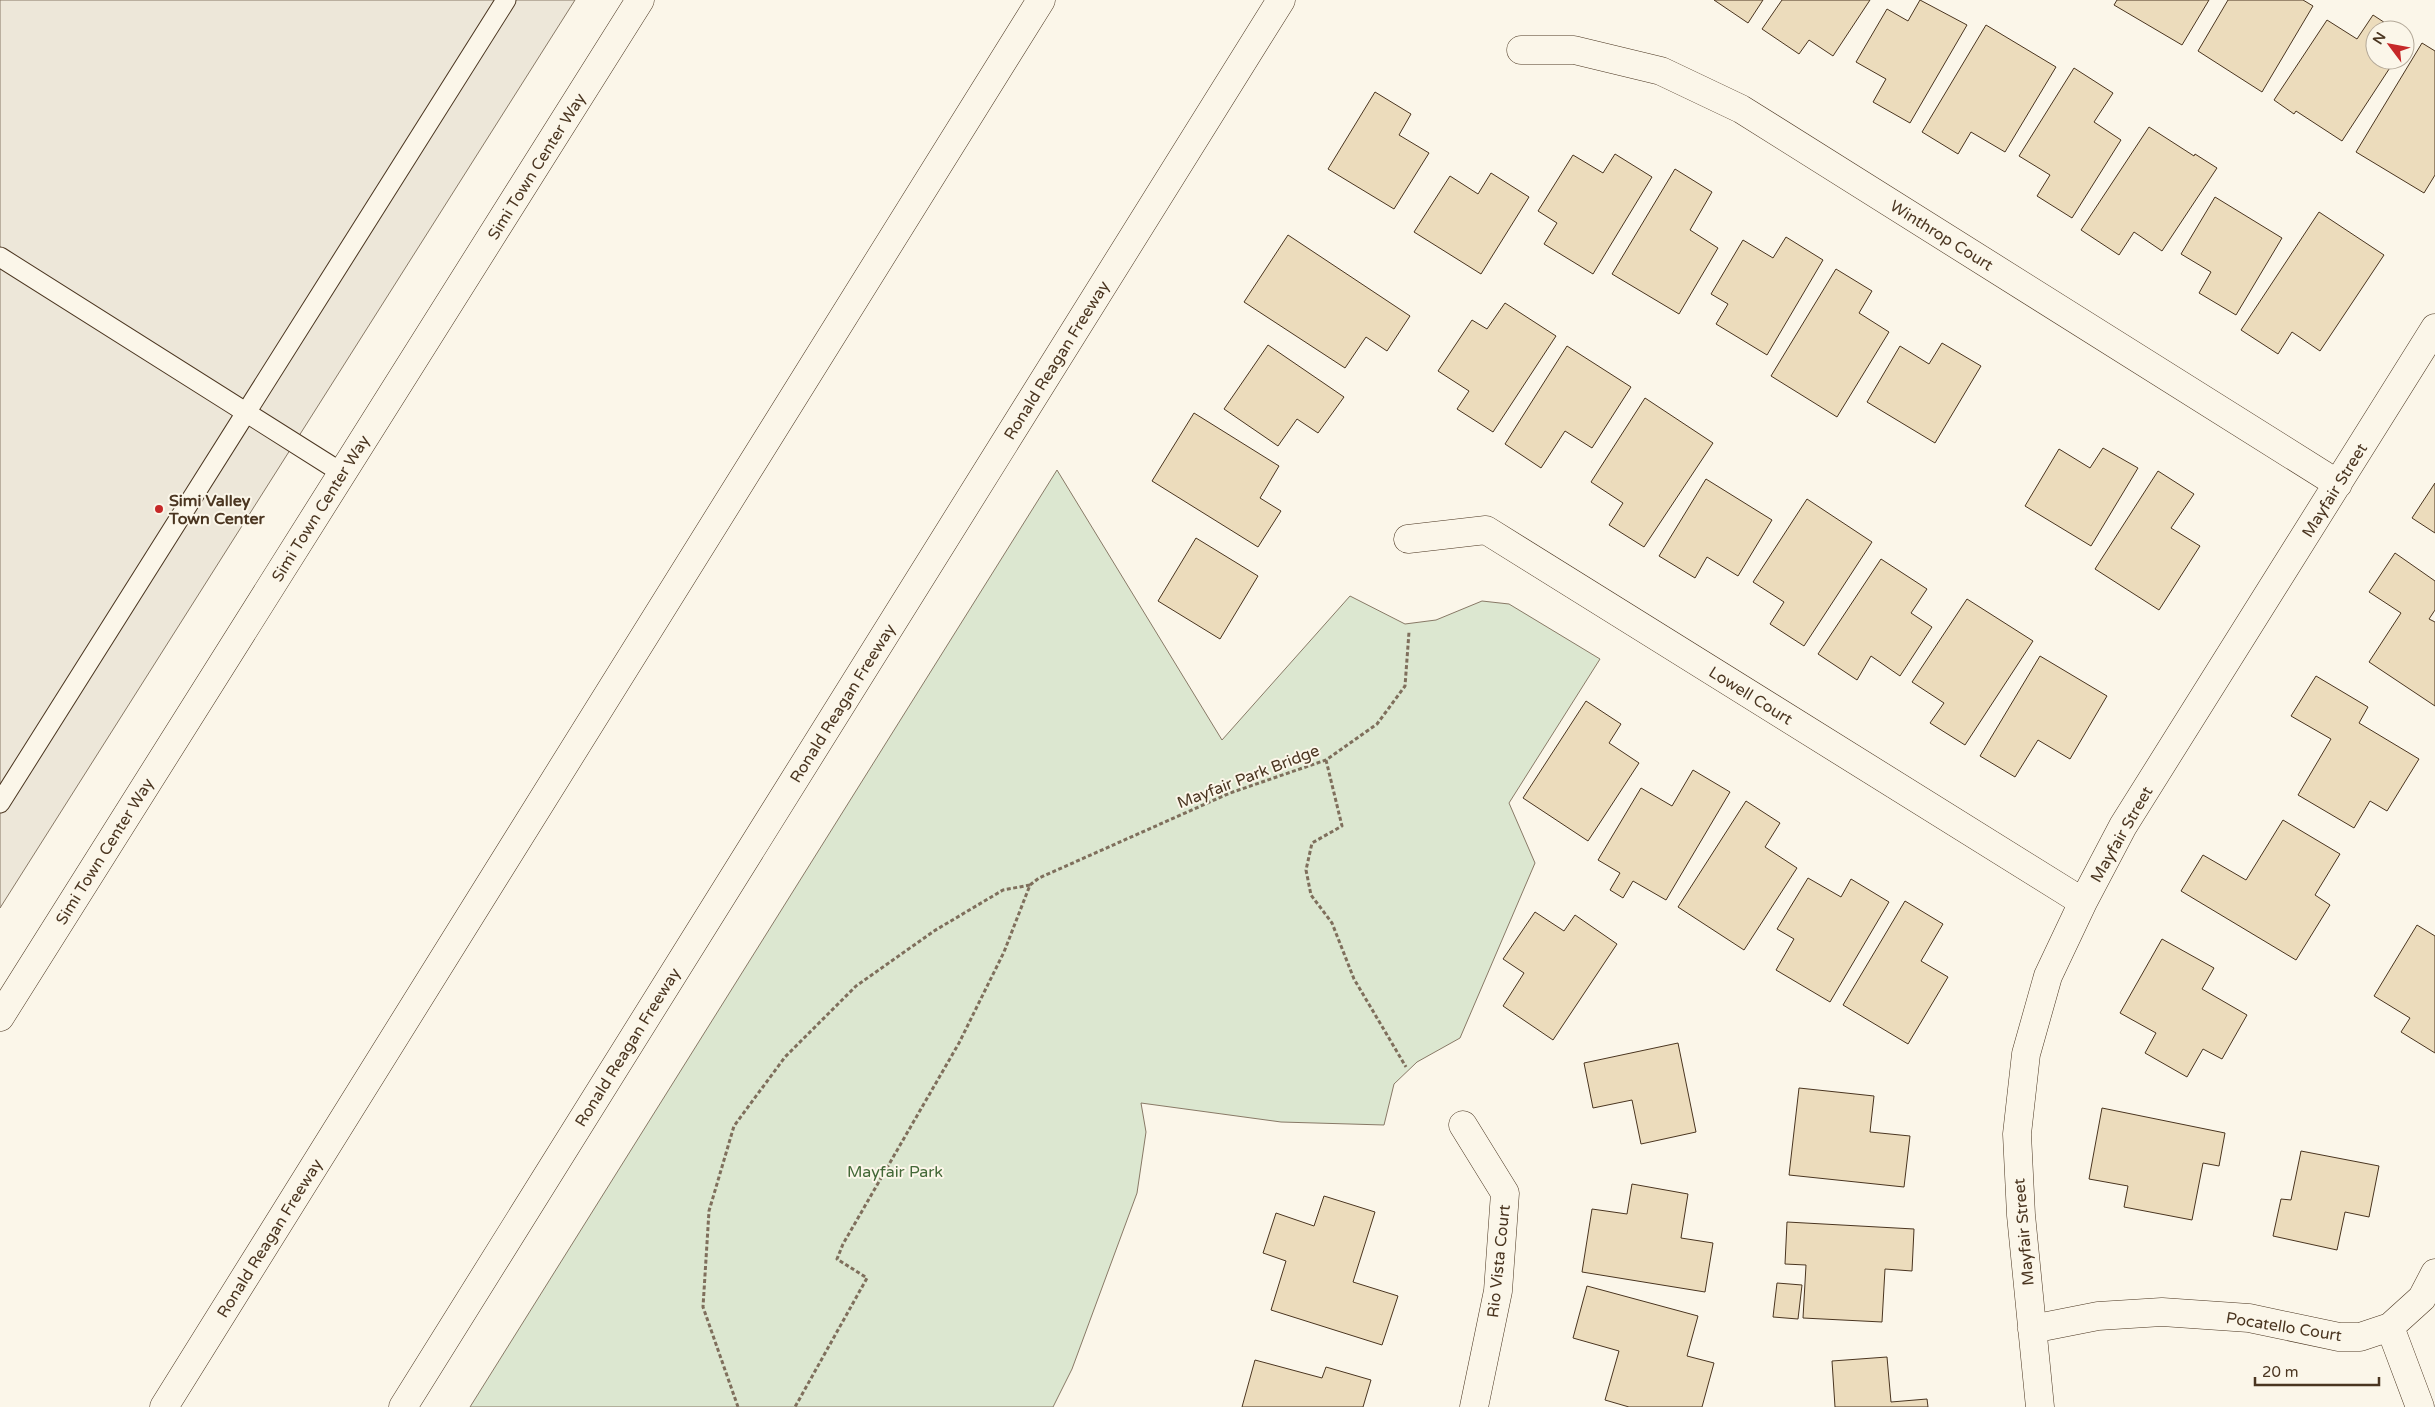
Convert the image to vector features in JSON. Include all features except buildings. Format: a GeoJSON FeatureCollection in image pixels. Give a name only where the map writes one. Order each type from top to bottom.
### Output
{"type":"FeatureCollection","features":[{"type":"Feature","properties":{"kind":"main road","name":"Simi Town Center Way"},"geometry":{"type":"LineString","coordinates":[[1,1013],[640,0]]}},
{"type":"Feature","properties":{"kind":"main road","name":"Ronald Reagan Freeway"},"geometry":{"type":"LineString","coordinates":[[164,1407],[1042,0]]}},
{"type":"Feature","properties":{"kind":"main road","name":"Ronald Reagan Freeway"},"geometry":{"type":"LineString","coordinates":[[403,1407],[1281,0]]}},
{"type":"Feature","properties":{"kind":"main road","name":"Winthrop Court"},"geometry":{"type":"LineString","coordinates":[[1522,50],[1574,50],[1661,71],[1741,109],[2338,484]]}},
{"type":"Feature","properties":{"kind":"main road","name":"Mayfair Street"},"geometry":{"type":"LineString","coordinates":[[2040,1407],[2016,1134],[2026,1054],[2048,976],[2083,902],[2123,826],[2435,328]]}},
{"type":"Feature","properties":{"kind":"main road","name":"Lowell Court"},"geometry":{"type":"LineString","coordinates":[[1408,539],[1486,530],[2083,902]]}},
{"type":"Feature","properties":{"kind":"main road","name":"Rio Vista Court"},"geometry":{"type":"LineString","coordinates":[[1464,1125],[1505,1193],[1498,1291],[1474,1407]]}},
{"type":"Feature","properties":{"kind":"main road"},"geometry":{"type":"LineString","coordinates":[[2420,1407],[2390,1327],[2422,1298],[2435,1273]]}},
{"type":"Feature","properties":{"kind":"main road","name":"Pocatello Court"},"geometry":{"type":"LineString","coordinates":[[2032,1329],[2098,1316],[2162,1312],[2249,1318],[2339,1336],[2360,1337],[2390,1327]]}},
{"type":"Feature","properties":{"kind":"lane"},"geometry":{"type":"LineString","coordinates":[[0,802],[506,0]]}},
{"type":"Feature","properties":{"kind":"lane"},"geometry":{"type":"LineString","coordinates":[[0,256],[342,473]]}},
{"type":"Feature","properties":{"kind":"path","name":"Mayfair Park Bridge"},"geometry":{"type":"LineString","coordinates":[[738,1407],[703,1307],[709,1211],[734,1126],[785,1057],[856,986],[934,931],[1002,890],[1030,884],[1039,878],[1230,793],[1326,760],[1377,724],[1405,686],[1408,632]]}},
{"type":"Feature","properties":{"kind":"path"},"geometry":{"type":"LineString","coordinates":[[1326,760],[1342,826],[1312,843],[1306,870],[1311,895],[1332,924],[1354,980],[1406,1067]]}},
{"type":"Feature","properties":{"kind":"path"},"geometry":{"type":"LineString","coordinates":[[795,1407],[866,1278],[837,1259],[843,1244],[959,1043],[1004,952],[1030,884]]}},
{"type":"Feature","properties":{"kind":"green space","name":"Mayfair Park"},"geometry":{"type":"Polygon","coordinates":[[[1057,470],[1222,740],[1350,596],[1405,624],[1436,620],[1482,601],[1509,604],[1600,659],[1509,803],[1535,863],[1460,1038],[1417,1062],[1394,1084],[1384,1125],[1281,1122],[1141,1103],[1146,1132],[1137,1193],[1072,1369],[1053,1407],[470,1407],[1057,470]]]}},
{"type":"Feature","properties":{"kind":"shaded area","name":"Simi Valley Town Center"},"geometry":{"type":"Polygon","coordinates":[[[0,0],[575,0],[0,908],[0,0]]]}},
{"type":"Feature","properties":{"kind":"place","name":"Simi Valley Town Center"},"geometry":{"type":"Point","coordinates":[159,509]}}]}
